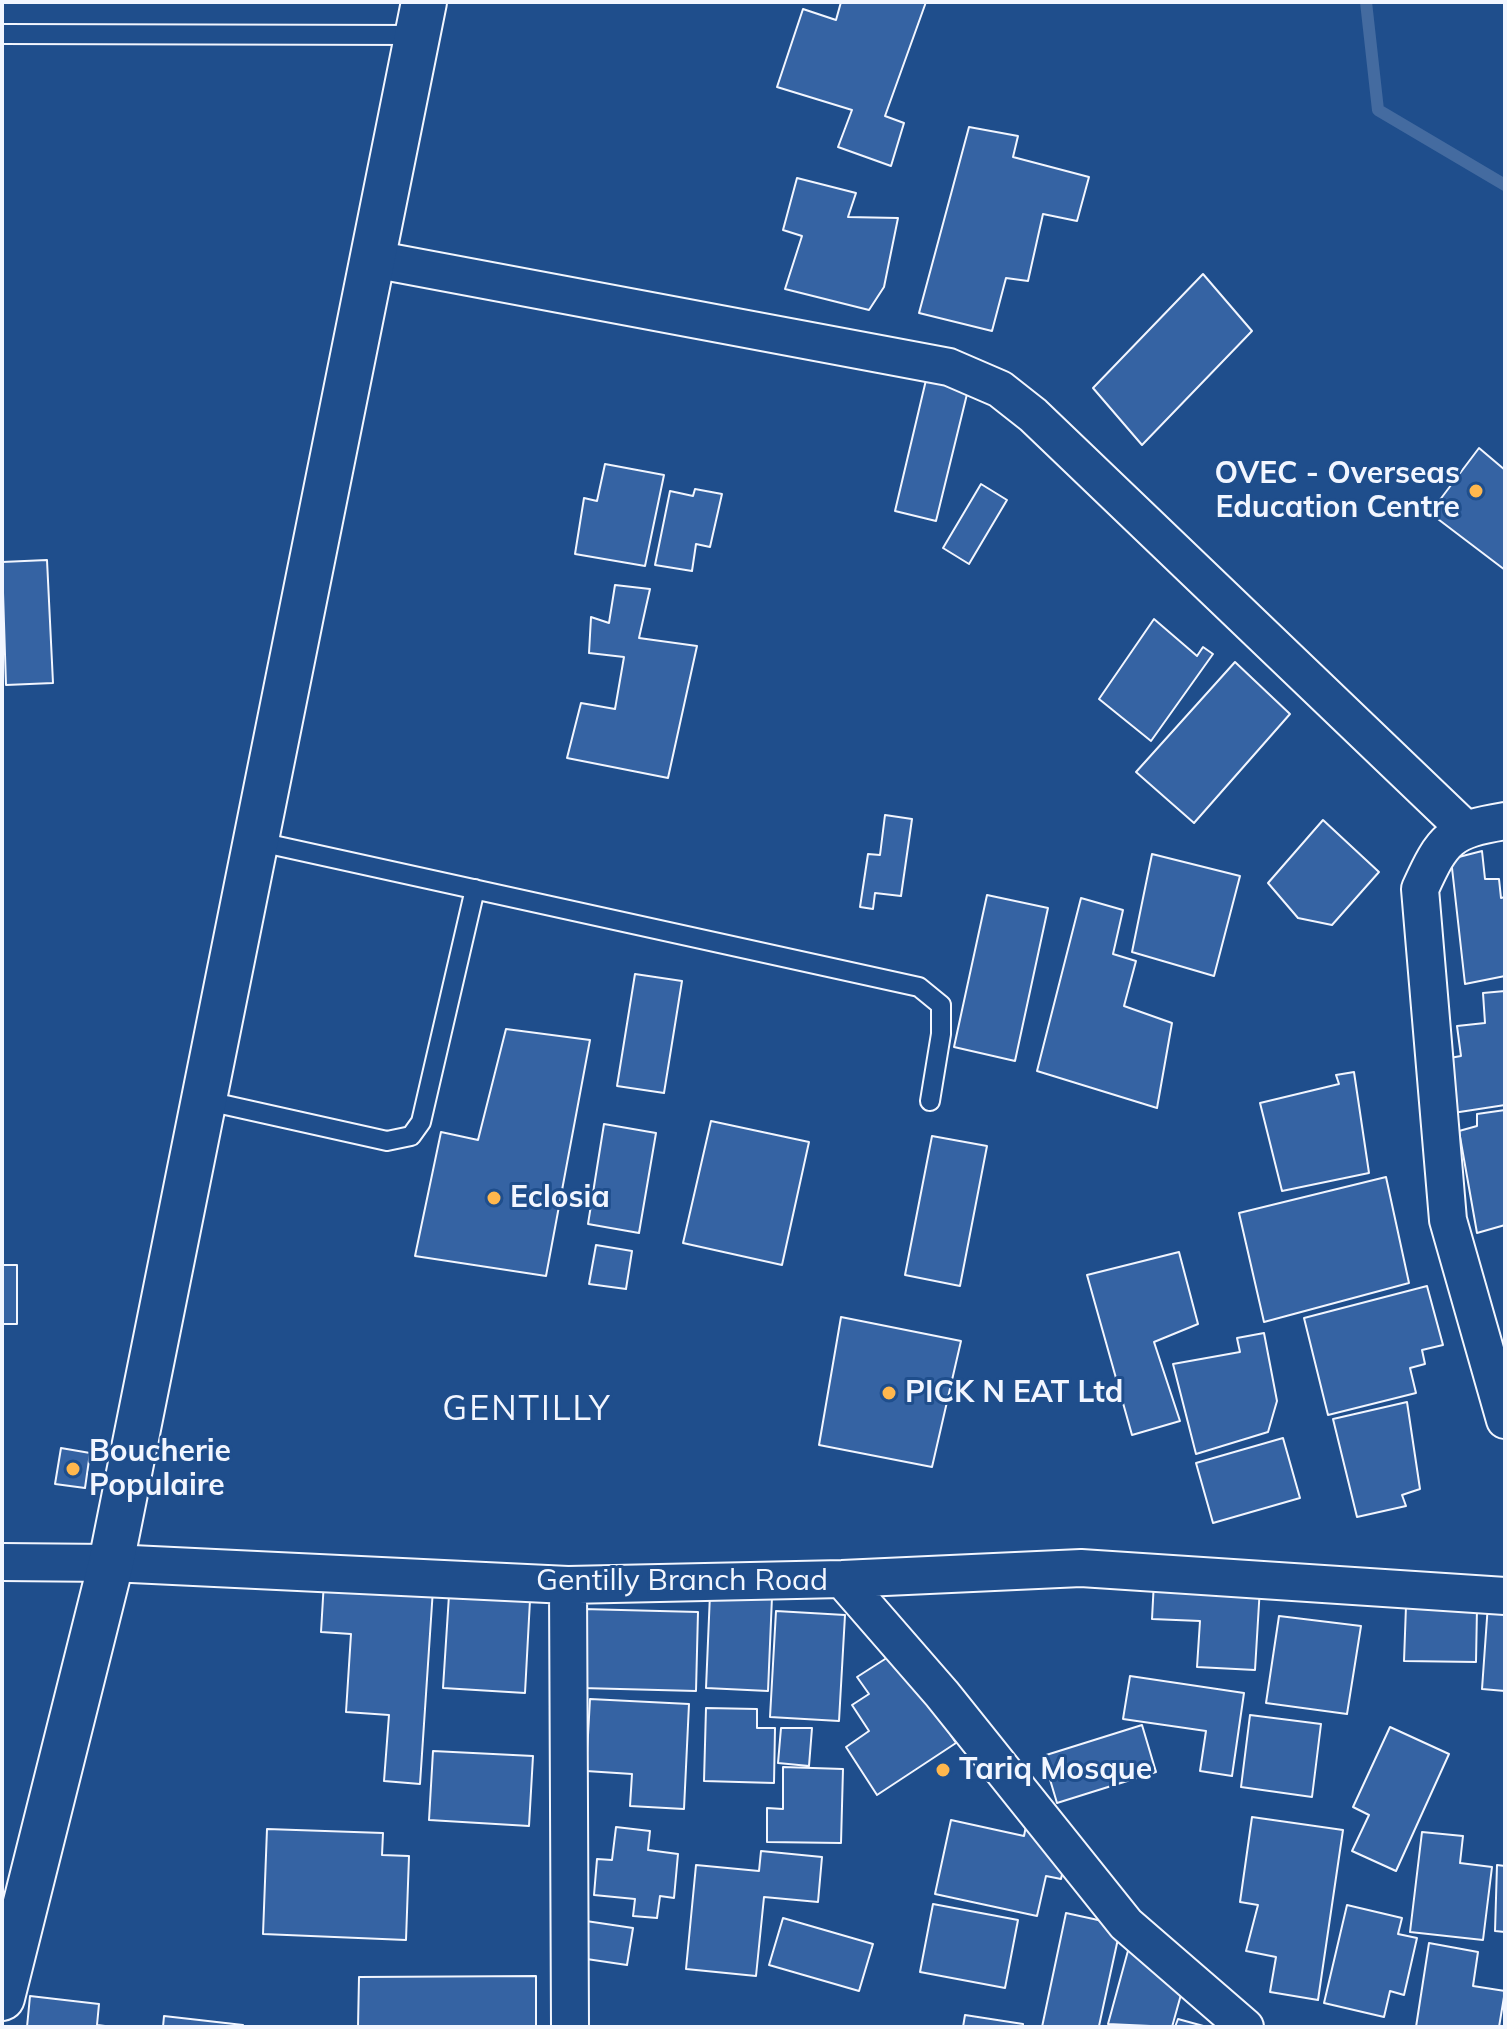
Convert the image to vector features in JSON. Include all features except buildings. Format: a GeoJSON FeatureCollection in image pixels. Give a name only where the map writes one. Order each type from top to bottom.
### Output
{"type":"FeatureCollection","features":[{"type":"Feature","properties":{"kind":"main road"},"geometry":{"type":"LineString","coordinates":[[2,1998],[111,1563],[420,19]]}},
{"type":"Feature","properties":{"kind":"street"},"geometry":{"type":"LineString","coordinates":[[373,259],[949,367],[1000,389],[1033,415],[1464,828]]}},
{"type":"Feature","properties":{"kind":"street"},"geometry":{"type":"LineString","coordinates":[[1505,821],[1464,828],[1436,854],[1420,889],[1448,1220],[1505,1420]]}},
{"type":"Feature","properties":{"kind":"street","name":"Gentilly Branch Road"},"geometry":{"type":"LineString","coordinates":[[2,1562],[111,1563],[568,1585],[842,1579],[942,1694],[1126,1924],[1245,2027]]}},
{"type":"Feature","properties":{"kind":"street"},"geometry":{"type":"LineString","coordinates":[[842,1579],[1081,1568],[1505,1596]]}},
{"type":"Feature","properties":{"kind":"street"},"geometry":{"type":"LineString","coordinates":[[568,1585],[570,2027]]}},
{"type":"Feature","properties":{"kind":"lane"},"geometry":{"type":"LineString","coordinates":[[2,34],[420,19]]}},
{"type":"Feature","properties":{"kind":"lane"},"geometry":{"type":"LineString","coordinates":[[255,841],[919,987],[941,1005],[941,1034],[930,1101]]}},
{"type":"Feature","properties":{"kind":"lane"},"geometry":{"type":"LineString","coordinates":[[202,1100],[387,1141],[411,1136],[421,1122],[475,889]]}},
{"type":"Feature","properties":{"kind":"waterway"},"geometry":{"type":"LineString","coordinates":[[1366,2],[1378,110],[1505,185]]}},
{"type":"Feature","properties":{"kind":"place","name":"OVEC - Overseas Education Centre"},"geometry":{"type":"Point","coordinates":[1476,491]}},
{"type":"Feature","properties":{"kind":"place","name":"Eclosia"},"geometry":{"type":"Point","coordinates":[494,1198]}},
{"type":"Feature","properties":{"kind":"place","name":"PICK N EAT Ltd"},"geometry":{"type":"Point","coordinates":[889,1393]}},
{"type":"Feature","properties":{"kind":"place","name":"Boucherie Populaire"},"geometry":{"type":"Point","coordinates":[73,1469]}},
{"type":"Feature","properties":{"kind":"place","name":"Tariq Mosque"},"geometry":{"type":"Point","coordinates":[943,1770]}},
{"type":"Feature","properties":{"kind":"district","name":"GENTILLY"},"geometry":{"type":"Point","coordinates":[527,1410]}}]}
